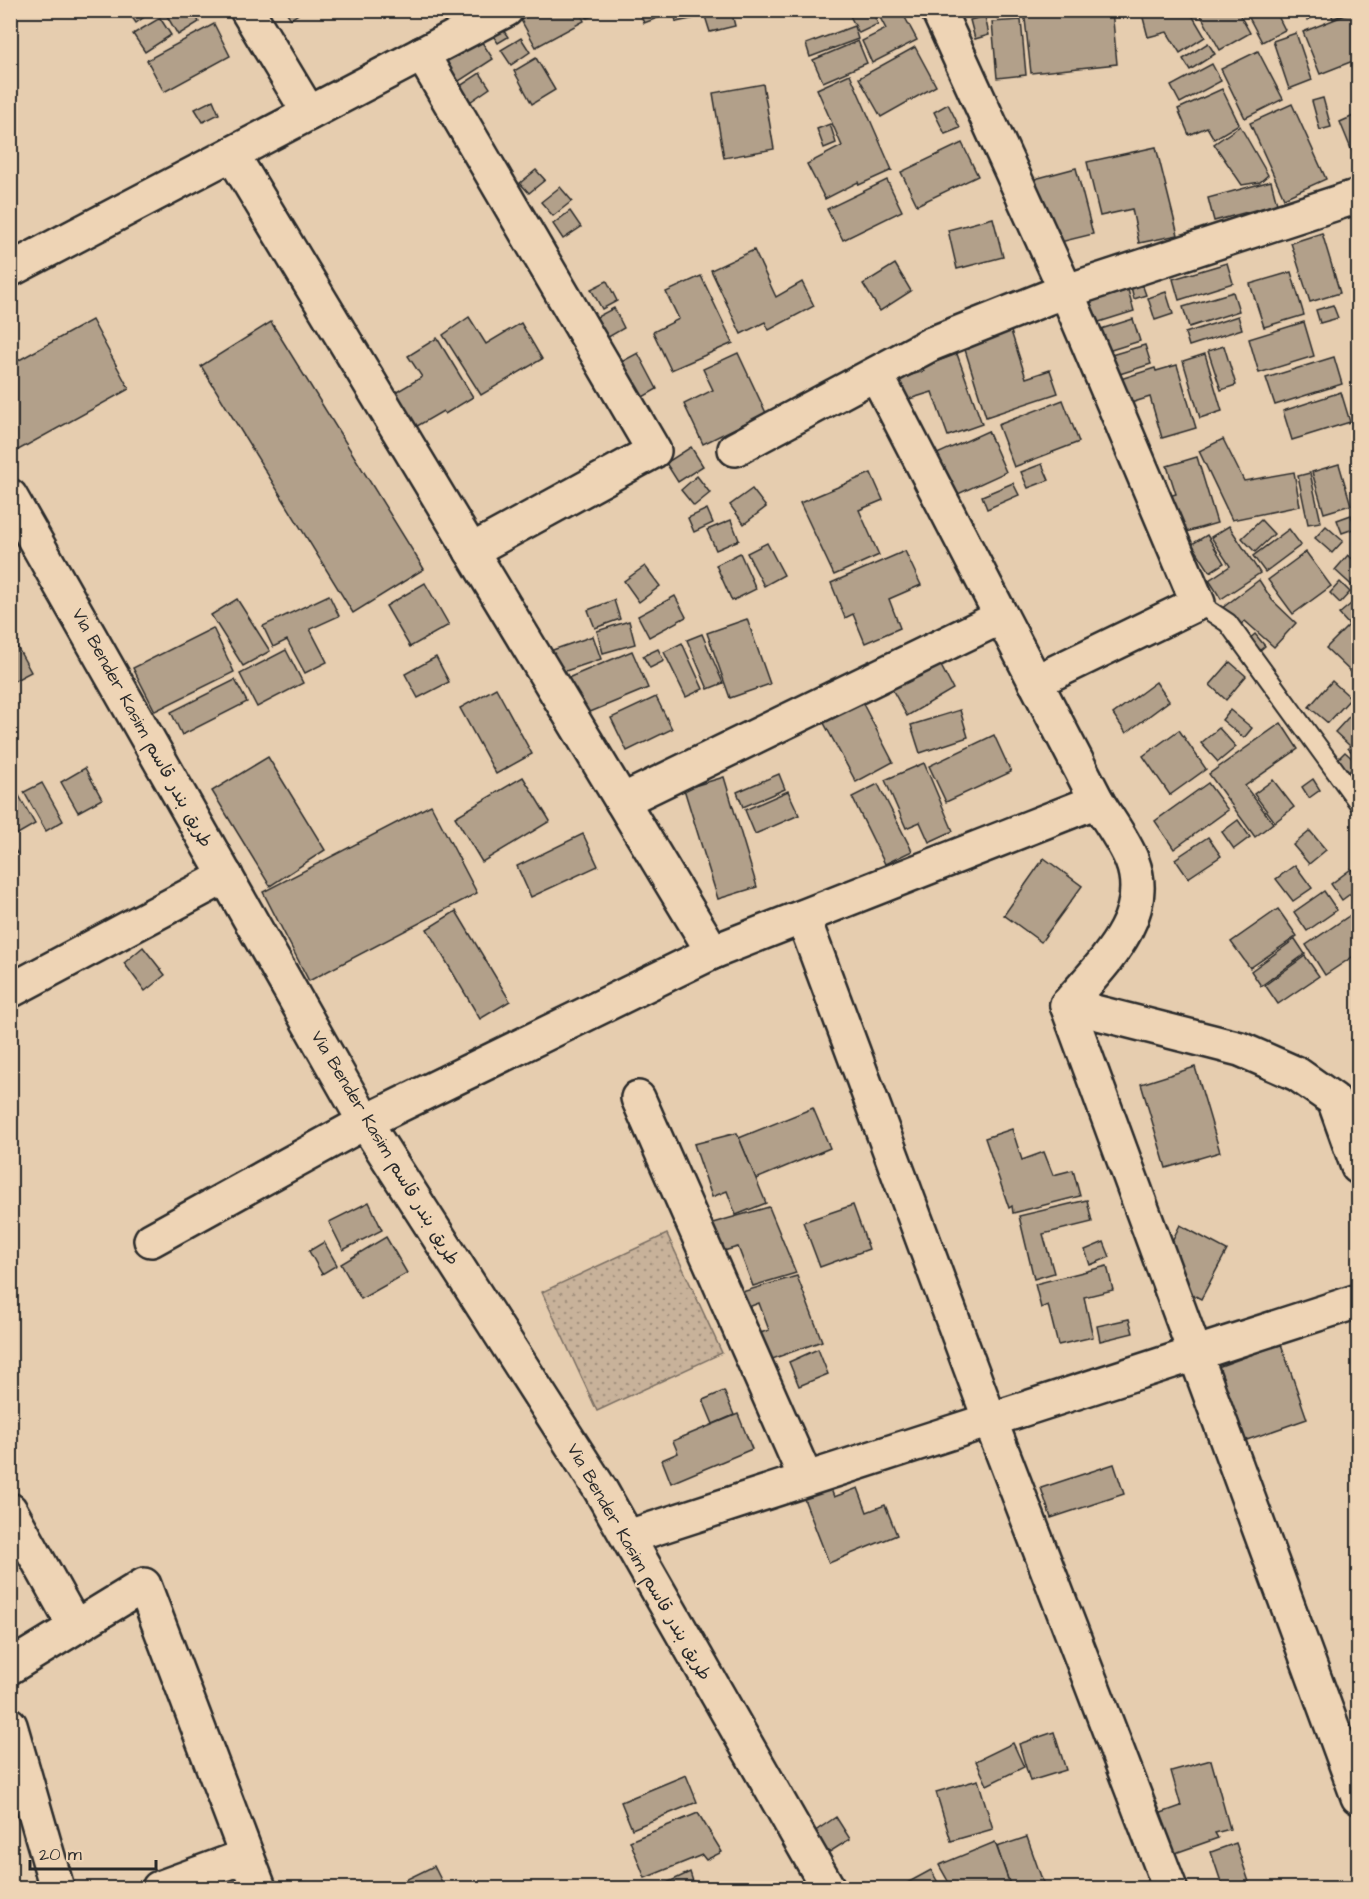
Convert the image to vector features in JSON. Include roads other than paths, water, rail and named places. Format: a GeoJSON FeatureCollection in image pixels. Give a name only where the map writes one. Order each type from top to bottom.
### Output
{"type":"FeatureCollection","features":[{"type":"Feature","properties":{"kind":"street"},"geometry":{"type":"LineString","coordinates":[[248,10],[309,113]]}},
{"type":"Feature","properties":{"kind":"street"},"geometry":{"type":"LineString","coordinates":[[10,270],[422,54],[471,18],[506,10]]}},
{"type":"Feature","properties":{"kind":"street"},"geometry":{"type":"LineString","coordinates":[[938,10],[1066,291],[1197,603],[1035,682]]}},
{"type":"Feature","properties":{"kind":"street"},"geometry":{"type":"LineString","coordinates":[[422,54],[654,451],[471,551]]}},
{"type":"Feature","properties":{"kind":"street"},"geometry":{"type":"LineString","coordinates":[[232,154],[713,952]]}},
{"type":"Feature","properties":{"kind":"street"},"geometry":{"type":"LineString","coordinates":[[735,449],[931,344],[1066,291],[1359,196]]}},
{"type":"Feature","properties":{"kind":"street"},"geometry":{"type":"LineString","coordinates":[[876,374],[1097,801],[1133,862],[1135,903],[1133,914],[1119,946],[1067,1005]]}},
{"type":"Feature","properties":{"kind":"street","name":"Via Bender Kasim طريق بندر قاسم"},"geometry":{"type":"LineString","coordinates":[[10,496],[365,1122],[600,1488],[772,1794],[828,1888]]}},
{"type":"Feature","properties":{"kind":"street"},"geometry":{"type":"LineString","coordinates":[[622,801],[1001,617]]}},
{"type":"Feature","properties":{"kind":"street"},"geometry":{"type":"LineString","coordinates":[[151,1240],[365,1122],[713,952],[1097,801]]}},
{"type":"Feature","properties":{"kind":"street"},"geometry":{"type":"LineString","coordinates":[[10,992],[225,876]]}},
{"type":"Feature","properties":{"kind":"street"},"geometry":{"type":"LineString","coordinates":[[803,917],[990,1420],[1170,1888]]}},
{"type":"Feature","properties":{"kind":"street"},"geometry":{"type":"LineString","coordinates":[[1067,1005],[1240,1049],[1297,1074],[1334,1100],[1359,1167]]}},
{"type":"Feature","properties":{"kind":"street"},"geometry":{"type":"LineString","coordinates":[[1067,1005],[1359,1797]]}},
{"type":"Feature","properties":{"kind":"street"},"geometry":{"type":"LineString","coordinates":[[638,1098],[806,1479]]}},
{"type":"Feature","properties":{"kind":"street"},"geometry":{"type":"LineString","coordinates":[[627,1537],[1359,1301]]}},
{"type":"Feature","properties":{"kind":"street"},"geometry":{"type":"LineString","coordinates":[[10,1510],[75,1627]]}},
{"type":"Feature","properties":{"kind":"street"},"geometry":{"type":"LineString","coordinates":[[10,1667],[144,1585],[258,1888]]}},
{"type":"Feature","properties":{"kind":"street"},"geometry":{"type":"LineString","coordinates":[[10,1725],[57,1888]]}},
{"type":"Feature","properties":{"kind":"street"},"geometry":{"type":"LineString","coordinates":[[159,1888],[246,1856]]}},
{"type":"Feature","properties":{"kind":"lane"},"geometry":{"type":"LineString","coordinates":[[1197,603],[1228,623],[1359,802]]}}]}
